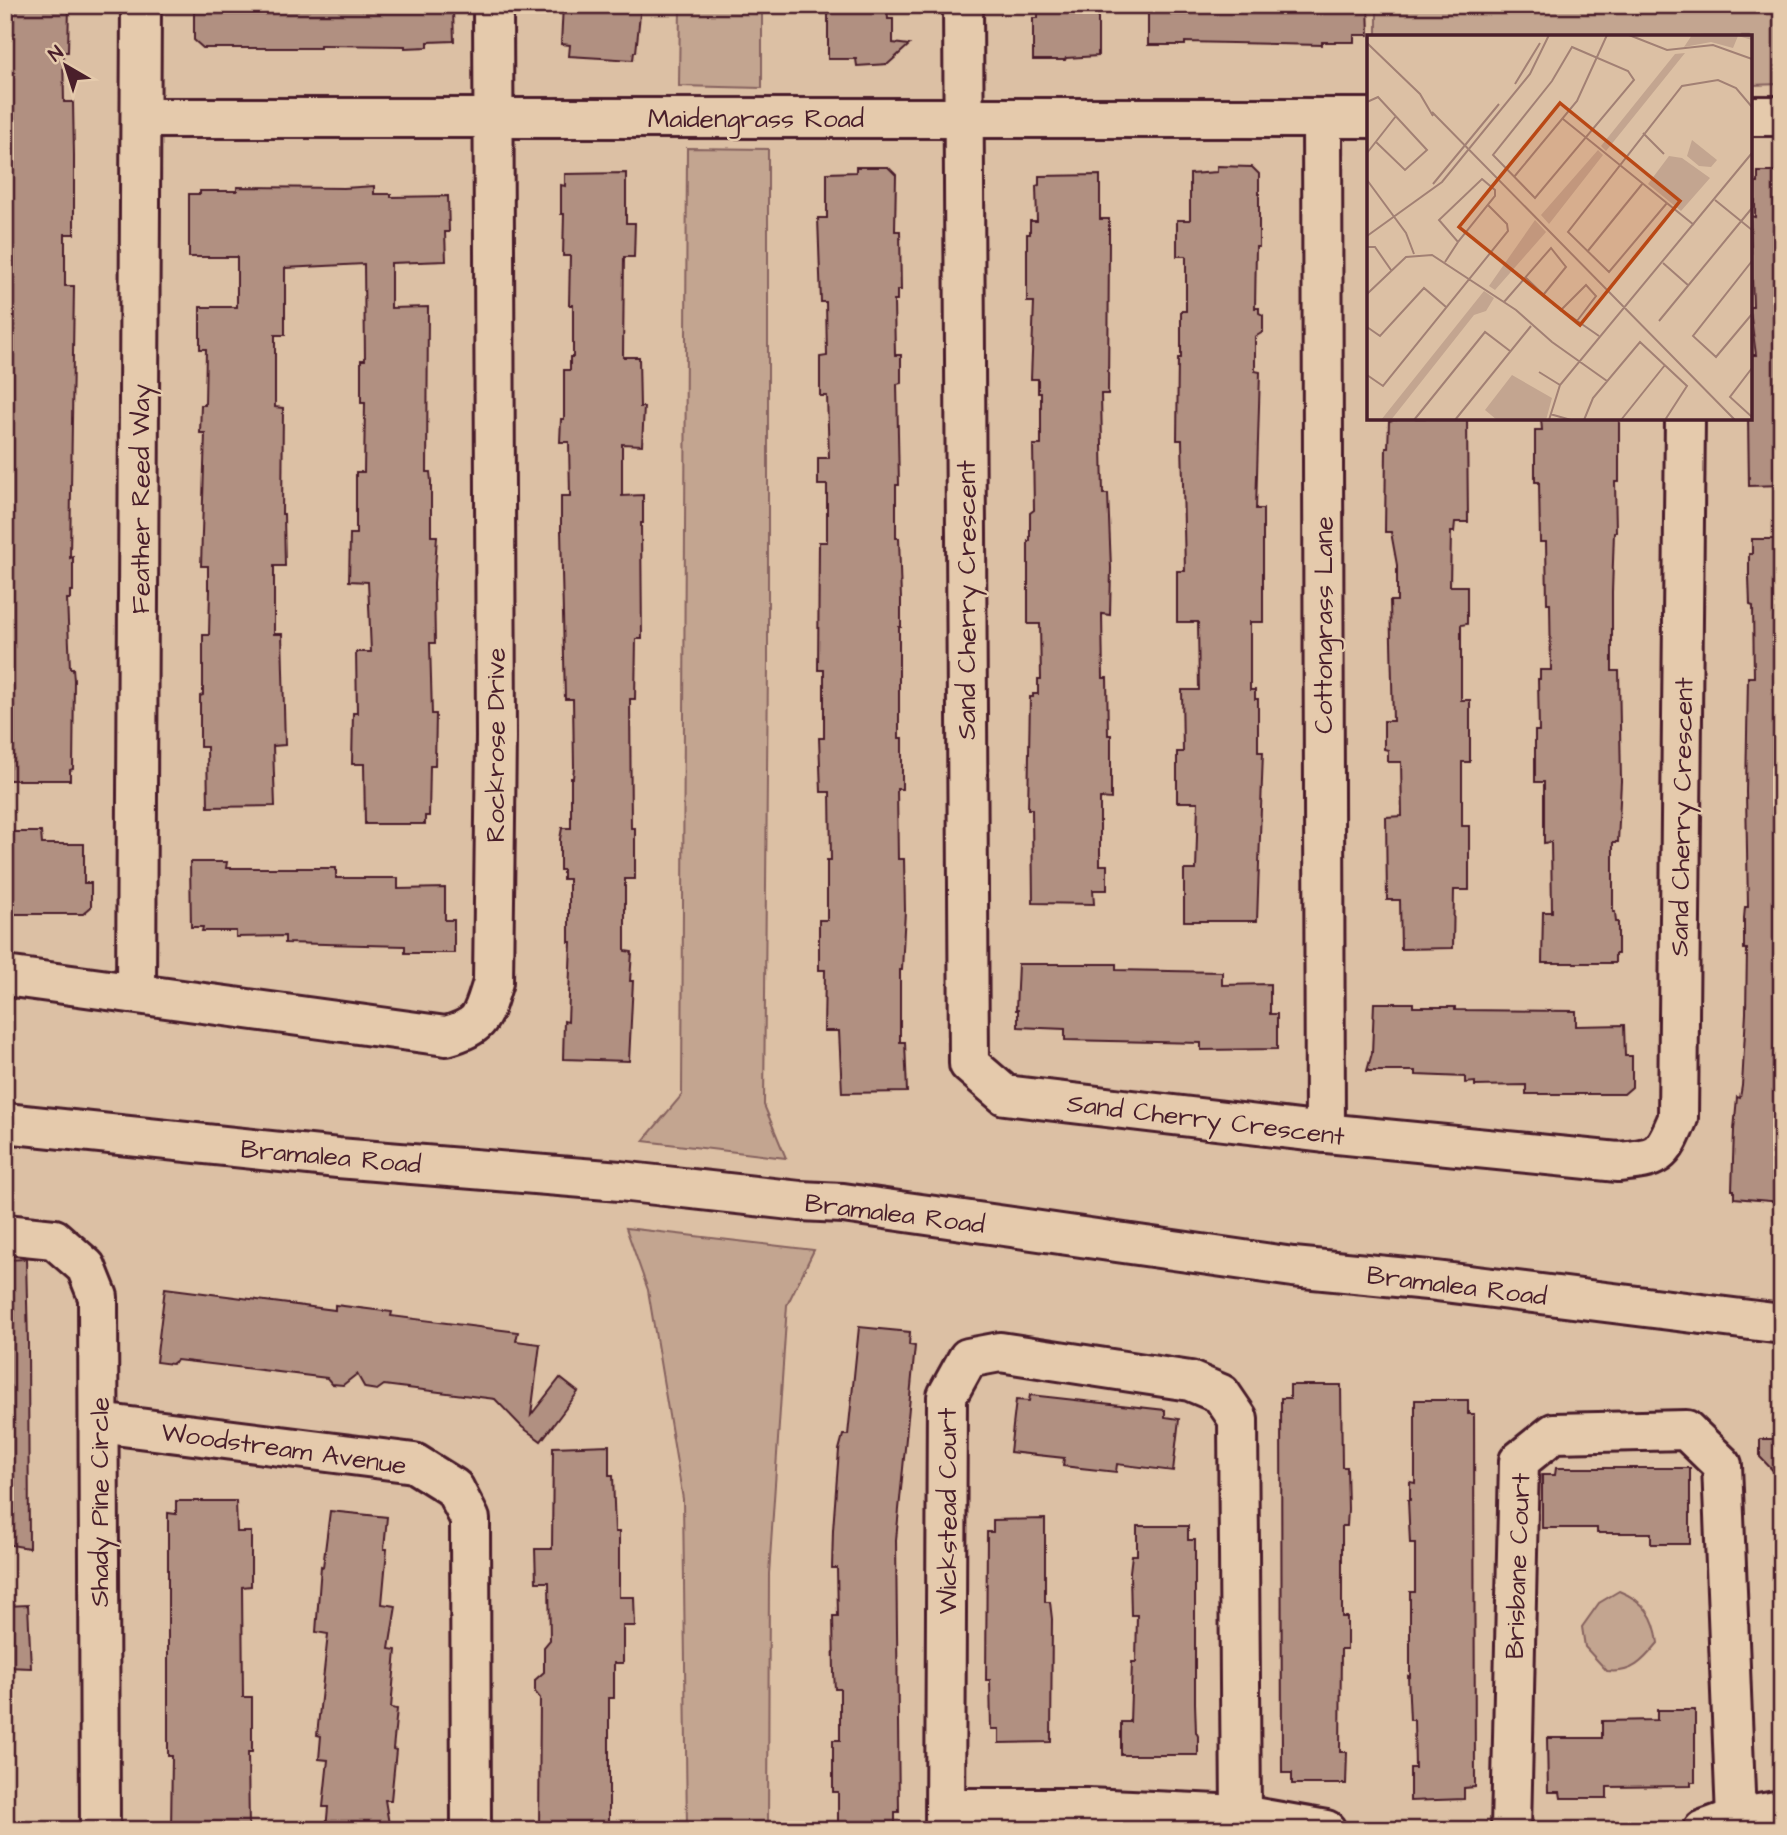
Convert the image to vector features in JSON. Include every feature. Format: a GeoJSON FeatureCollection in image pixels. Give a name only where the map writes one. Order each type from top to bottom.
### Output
{"type":"FeatureCollection","features":[{"type":"Feature","properties":{"kind":"street","name":"Feather Reed Way"},"geometry":{"type":"LineString","coordinates":[[136,992],[141,5]]}},
{"type":"Feature","properties":{"kind":"street","name":"Rockrose Drive"},"geometry":{"type":"LineString","coordinates":[[5,976],[446,1036],[467,1030],[480,1020],[493,982],[496,737],[493,5]]}},
{"type":"Feature","properties":{"kind":"street","name":"Sand Cherry Crescent"},"geometry":{"type":"LineString","coordinates":[[963,5],[969,1064],[1005,1095],[1325,1133],[1618,1162],[1647,1159],[1666,1147],[1678,1118],[1685,420]]}},
{"type":"Feature","properties":{"kind":"street"},"geometry":{"type":"LineString","coordinates":[[1752,116],[1782,116]]}},
{"type":"Feature","properties":{"kind":"street","name":"Maidengrass Road"},"geometry":{"type":"LineString","coordinates":[[142,118],[1367,118]]}},
{"type":"Feature","properties":{"kind":"street","name":"Cottongrass Lane"},"geometry":{"type":"LineString","coordinates":[[1322,118],[1325,1133]]}},
{"type":"Feature","properties":{"kind":"street","name":"Bramalea Road"},"geometry":{"type":"LineString","coordinates":[[5,1123],[338,1157],[843,1203],[1293,1267],[1428,1280],[1782,1324]]}},
{"type":"Feature","properties":{"kind":"street","name":"Shady Pine Circle"},"geometry":{"type":"LineString","coordinates":[[5,1234],[54,1239],[86,1267],[98,1297],[100,1830]]}},
{"type":"Feature","properties":{"kind":"street","name":"Wickstead Court"},"geometry":{"type":"LineString","coordinates":[[1241,1815],[1238,1419],[1222,1394],[1190,1381],[1000,1352],[968,1358],[947,1396],[945,1819],[1087,1808],[1241,1815],[1326,1830]]}},
{"type":"Feature","properties":{"kind":"street","name":"Woodstream Avenue"},"geometry":{"type":"LineString","coordinates":[[99,1423],[414,1463],[454,1488],[470,1520],[471,1830]]}},
{"type":"Feature","properties":{"kind":"street","name":"Brisbane Court"},"geometry":{"type":"LineString","coordinates":[[1511,1830],[1518,1461],[1554,1433],[1686,1430],[1721,1465],[1720,1824],[1782,1810]]}},
{"type":"Feature","properties":{"kind":"shaded area"},"geometry":{"type":"Polygon","coordinates":[[[680,5],[762,5],[762,88],[679,86],[680,5]]]}},
{"type":"Feature","properties":{"kind":"shaded area"},"geometry":{"type":"Polygon","coordinates":[[[1377,5],[1782,5],[1782,84],[1752,85],[1752,35],[1377,35],[1377,5]]]}},
{"type":"Feature","properties":{"kind":"shaded area"},"geometry":{"type":"Polygon","coordinates":[[[687,148],[768,149],[768,664],[764,1105],[786,1158],[643,1141],[682,1095],[687,148]]]}},
{"type":"Feature","properties":{"kind":"shaded area"},"geometry":{"type":"Polygon","coordinates":[[[626,1228],[814,1250],[787,1305],[769,1574],[768,1830],[687,1830],[683,1499],[648,1290],[626,1228]]]}},
{"type":"Feature","properties":{"kind":"shaded area"},"geometry":{"type":"Polygon","coordinates":[[[1619,1591],[1647,1611],[1658,1643],[1636,1665],[1623,1670],[1607,1671],[1585,1647],[1582,1627],[1599,1603],[1619,1591]]]}},
{"type":"Feature","properties":{"kind":"building"},"geometry":{"type":"Polygon","coordinates":[[[8,5],[69,5],[68,52],[63,52],[64,102],[73,102],[74,155],[74,234],[65,234],[65,286],[74,286],[70,558],[73,557],[73,591],[70,591],[70,599],[67,599],[70,668],[73,668],[74,680],[73,769],[70,770],[70,780],[5,780],[5,14],[8,14],[8,5]]]}},
{"type":"Feature","properties":{"kind":"building"},"geometry":{"type":"Polygon","coordinates":[[[201,5],[443,5],[443,9],[453,9],[454,41],[428,42],[428,47],[405,48],[320,45],[320,48],[203,48],[194,40],[194,8],[201,8],[201,5]]]}},
{"type":"Feature","properties":{"kind":"building"},"geometry":{"type":"Polygon","coordinates":[[[563,5],[641,5],[633,60],[569,56],[570,45],[561,44],[563,5]]]}},
{"type":"Feature","properties":{"kind":"building"},"geometry":{"type":"Polygon","coordinates":[[[828,5],[887,5],[888,19],[893,19],[893,43],[909,45],[888,64],[857,66],[856,59],[828,59],[828,5]]]}},
{"type":"Feature","properties":{"kind":"building"},"geometry":{"type":"Polygon","coordinates":[[[1038,5],[1098,5],[1098,56],[1033,60],[1033,18],[1038,18],[1038,5]]]}},
{"type":"Feature","properties":{"kind":"building"},"geometry":{"type":"Polygon","coordinates":[[[1148,5],[1368,5],[1369,35],[1354,35],[1354,42],[1322,42],[1322,45],[1185,42],[1185,45],[1148,45],[1148,5]]]}},
{"type":"Feature","properties":{"kind":"building"},"geometry":{"type":"Polygon","coordinates":[[[1217,166],[1252,167],[1259,174],[1259,247],[1256,247],[1255,308],[1259,308],[1259,313],[1263,315],[1263,332],[1255,337],[1255,371],[1260,372],[1256,509],[1263,509],[1263,622],[1250,622],[1250,690],[1255,690],[1255,699],[1258,699],[1258,752],[1263,752],[1257,921],[1184,921],[1184,870],[1196,870],[1198,802],[1177,802],[1177,752],[1183,752],[1182,690],[1199,690],[1198,622],[1177,622],[1177,571],[1185,571],[1182,440],[1177,440],[1178,358],[1181,358],[1181,311],[1186,311],[1186,256],[1177,256],[1177,220],[1190,220],[1190,174],[1217,172],[1217,166]]]}},
{"type":"Feature","properties":{"kind":"building"},"geometry":{"type":"Polygon","coordinates":[[[856,167],[888,167],[896,175],[895,231],[900,231],[901,290],[897,290],[897,301],[894,301],[895,355],[901,355],[901,383],[897,384],[899,485],[896,485],[896,538],[899,538],[901,599],[899,738],[902,738],[902,789],[897,789],[898,859],[904,859],[905,910],[900,970],[900,1042],[905,1042],[907,1092],[842,1093],[839,1031],[824,1031],[825,970],[819,970],[819,920],[827,920],[827,860],[831,860],[830,792],[821,792],[819,738],[824,738],[824,670],[818,670],[819,542],[827,542],[827,485],[818,485],[818,458],[829,458],[827,396],[820,396],[820,357],[827,356],[826,302],[821,302],[818,218],[827,218],[827,173],[856,172],[856,167]]]}},
{"type":"Feature","properties":{"kind":"building"},"geometry":{"type":"Polygon","coordinates":[[[1758,172],[1782,172],[1782,485],[1749,486],[1748,420],[1752,420],[1752,355],[1756,355],[1752,326],[1752,216],[1755,217],[1755,183],[1758,183],[1758,172]]]}},
{"type":"Feature","properties":{"kind":"building"},"geometry":{"type":"Polygon","coordinates":[[[626,173],[626,223],[635,223],[634,257],[624,257],[623,357],[639,357],[640,407],[644,407],[642,445],[622,444],[622,496],[643,495],[642,639],[636,639],[635,699],[630,699],[631,828],[635,828],[635,879],[625,879],[625,951],[632,952],[630,981],[633,981],[629,1061],[563,1059],[564,1021],[568,1022],[571,942],[569,879],[563,879],[563,870],[560,870],[560,839],[562,828],[571,828],[571,778],[574,767],[573,699],[565,699],[561,530],[561,496],[570,496],[569,442],[560,442],[561,419],[564,419],[564,370],[570,370],[570,357],[573,357],[573,305],[569,305],[570,256],[563,256],[564,214],[561,214],[561,185],[565,186],[565,174],[626,173]]]}},
{"type":"Feature","properties":{"kind":"building"},"geometry":{"type":"Polygon","coordinates":[[[1100,175],[1100,219],[1109,219],[1108,394],[1101,394],[1103,494],[1108,494],[1111,568],[1110,615],[1102,614],[1103,678],[1107,678],[1108,735],[1111,735],[1111,799],[1100,798],[1100,865],[1107,865],[1107,890],[1093,890],[1094,904],[1033,903],[1032,809],[1028,809],[1030,697],[1038,694],[1038,679],[1041,679],[1040,624],[1028,624],[1028,541],[1030,513],[1034,510],[1033,445],[1041,445],[1041,393],[1038,393],[1038,379],[1031,379],[1034,302],[1027,302],[1027,234],[1030,234],[1030,221],[1037,221],[1036,186],[1039,185],[1039,176],[1100,175]]]}},
{"type":"Feature","properties":{"kind":"building"},"geometry":{"type":"Polygon","coordinates":[[[374,186],[374,194],[391,194],[391,197],[448,196],[449,232],[445,232],[446,261],[391,263],[391,308],[428,307],[427,472],[430,472],[431,481],[431,536],[437,536],[434,583],[435,643],[430,643],[432,714],[436,714],[435,766],[430,766],[429,816],[425,816],[425,824],[365,824],[364,764],[352,764],[353,713],[357,713],[356,652],[371,652],[368,582],[349,581],[350,534],[356,534],[356,472],[364,472],[365,403],[361,403],[361,360],[365,360],[364,264],[285,268],[285,335],[275,335],[275,407],[283,408],[282,514],[285,566],[274,566],[274,634],[282,634],[285,745],[273,746],[275,806],[208,807],[207,747],[200,747],[203,635],[209,635],[210,589],[208,566],[201,566],[205,433],[200,433],[201,405],[205,405],[206,349],[200,349],[200,307],[237,307],[237,257],[189,257],[189,194],[200,194],[200,191],[237,191],[237,187],[374,186]]]}},
{"type":"Feature","properties":{"kind":"building"},"geometry":{"type":"Polygon","coordinates":[[[1467,420],[1468,522],[1455,522],[1454,532],[1451,532],[1450,586],[1467,586],[1467,624],[1461,625],[1461,700],[1470,700],[1470,762],[1462,762],[1462,826],[1469,826],[1469,890],[1454,890],[1453,948],[1401,949],[1400,900],[1387,900],[1386,817],[1402,816],[1401,762],[1388,762],[1388,750],[1384,749],[1384,721],[1393,721],[1390,601],[1397,601],[1397,565],[1391,532],[1385,532],[1389,421],[1467,420]]]}},
{"type":"Feature","properties":{"kind":"building"},"geometry":{"type":"Polygon","coordinates":[[[1541,420],[1619,420],[1619,482],[1615,482],[1616,532],[1612,592],[1612,671],[1619,671],[1621,781],[1618,842],[1613,842],[1613,912],[1618,922],[1618,954],[1615,954],[1615,963],[1542,963],[1543,912],[1552,912],[1551,842],[1544,843],[1544,782],[1535,782],[1535,731],[1539,731],[1538,679],[1540,670],[1551,670],[1546,542],[1540,542],[1539,482],[1535,482],[1535,430],[1542,430],[1541,420]]]}},
{"type":"Feature","properties":{"kind":"building"},"geometry":{"type":"Polygon","coordinates":[[[1752,539],[1782,539],[1782,1202],[1734,1198],[1732,1190],[1734,1130],[1737,1097],[1740,1098],[1742,1086],[1746,1013],[1747,949],[1744,949],[1744,918],[1745,907],[1748,907],[1748,677],[1754,677],[1753,606],[1750,605],[1749,577],[1752,539]]]}},
{"type":"Feature","properties":{"kind":"building"},"geometry":{"type":"Polygon","coordinates":[[[5,832],[41,832],[42,844],[84,844],[84,883],[91,883],[91,907],[83,914],[14,914],[14,910],[5,910],[5,832]]]}},
{"type":"Feature","properties":{"kind":"building"},"geometry":{"type":"Polygon","coordinates":[[[190,862],[227,862],[226,868],[336,868],[336,878],[398,878],[398,889],[445,888],[445,920],[454,920],[454,953],[405,953],[405,946],[285,943],[285,936],[236,937],[236,931],[202,931],[203,927],[191,927],[190,862]]]}},
{"type":"Feature","properties":{"kind":"building"},"geometry":{"type":"Polygon","coordinates":[[[1018,964],[1116,964],[1116,970],[1222,972],[1222,985],[1270,984],[1270,1014],[1277,1014],[1277,1049],[1201,1050],[1201,1043],[1065,1040],[1065,1029],[1018,1027],[1018,964]]]}},
{"type":"Feature","properties":{"kind":"building"},"geometry":{"type":"Polygon","coordinates":[[[1374,1003],[1413,1003],[1413,1007],[1455,1007],[1455,1010],[1576,1011],[1576,1026],[1624,1025],[1625,1056],[1632,1056],[1632,1087],[1624,1094],[1526,1094],[1526,1085],[1475,1086],[1475,1082],[1465,1083],[1465,1077],[1416,1075],[1416,1071],[1367,1071],[1372,1053],[1374,1003]]]}},
{"type":"Feature","properties":{"kind":"building"},"geometry":{"type":"Polygon","coordinates":[[[26,1259],[29,1548],[5,1544],[5,1260],[26,1259]]]}},
{"type":"Feature","properties":{"kind":"building"},"geometry":{"type":"Polygon","coordinates":[[[165,1288],[335,1310],[335,1305],[392,1312],[391,1316],[518,1332],[516,1341],[540,1344],[531,1415],[560,1378],[578,1392],[541,1441],[522,1427],[495,1399],[384,1385],[377,1390],[365,1388],[357,1374],[343,1385],[332,1384],[327,1378],[177,1360],[172,1364],[156,1362],[165,1288]]]}},
{"type":"Feature","properties":{"kind":"building"},"geometry":{"type":"Polygon","coordinates":[[[859,1327],[910,1332],[909,1345],[915,1346],[896,1540],[899,1812],[895,1812],[895,1830],[838,1830],[838,1792],[833,1792],[833,1740],[840,1740],[840,1689],[835,1689],[834,1673],[833,1616],[838,1616],[837,1568],[832,1568],[833,1530],[839,1450],[843,1435],[848,1435],[859,1327]]]}},
{"type":"Feature","properties":{"kind":"building"},"geometry":{"type":"Polygon","coordinates":[[[1290,1385],[1341,1385],[1342,1467],[1347,1467],[1348,1509],[1347,1526],[1342,1526],[1342,1617],[1347,1617],[1347,1649],[1341,1649],[1340,1752],[1347,1752],[1346,1784],[1292,1784],[1292,1773],[1282,1773],[1281,1398],[1290,1398],[1290,1385]]]}},
{"type":"Feature","properties":{"kind":"building"},"geometry":{"type":"Polygon","coordinates":[[[1030,1395],[1165,1410],[1165,1417],[1179,1419],[1173,1471],[1117,1464],[1116,1472],[1063,1466],[1064,1458],[1010,1452],[1016,1400],[1029,1401],[1030,1395]]]}},
{"type":"Feature","properties":{"kind":"building"},"geometry":{"type":"Polygon","coordinates":[[[1415,1400],[1468,1400],[1468,1414],[1474,1414],[1475,1787],[1464,1788],[1464,1799],[1410,1801],[1410,1768],[1415,1768],[1414,1720],[1410,1720],[1408,1676],[1410,1677],[1410,1592],[1415,1592],[1415,1543],[1410,1543],[1408,1500],[1410,1482],[1415,1483],[1415,1400]]]}},
{"type":"Feature","properties":{"kind":"building"},"geometry":{"type":"Polygon","coordinates":[[[1760,1439],[1782,1439],[1782,1480],[1760,1457],[1760,1439]]]}},
{"type":"Feature","properties":{"kind":"building"},"geometry":{"type":"Polygon","coordinates":[[[609,1445],[615,1532],[619,1532],[619,1597],[634,1597],[635,1626],[623,1626],[623,1663],[614,1663],[614,1698],[609,1698],[609,1825],[599,1825],[599,1830],[539,1830],[540,1698],[535,1692],[535,1680],[544,1672],[544,1647],[550,1640],[549,1582],[536,1582],[535,1549],[552,1549],[553,1447],[609,1445]]]}},
{"type":"Feature","properties":{"kind":"building"},"geometry":{"type":"Polygon","coordinates":[[[1556,1468],[1690,1468],[1690,1544],[1651,1544],[1651,1533],[1597,1533],[1597,1528],[1542,1528],[1542,1475],[1555,1475],[1556,1468]]]}},
{"type":"Feature","properties":{"kind":"building"},"geometry":{"type":"Polygon","coordinates":[[[176,1501],[236,1501],[237,1532],[251,1532],[251,1586],[242,1587],[243,1697],[252,1697],[252,1752],[248,1752],[249,1830],[171,1830],[172,1756],[168,1756],[168,1513],[176,1514],[176,1501]]]}},
{"type":"Feature","properties":{"kind":"building"},"geometry":{"type":"Polygon","coordinates":[[[330,1511],[387,1517],[382,1604],[396,1606],[389,1649],[396,1650],[391,1708],[397,1709],[391,1800],[385,1800],[390,1830],[326,1830],[328,1807],[323,1807],[328,1760],[319,1759],[321,1736],[317,1735],[328,1634],[316,1632],[321,1566],[323,1567],[330,1511]]]}},
{"type":"Feature","properties":{"kind":"building"},"geometry":{"type":"Polygon","coordinates":[[[1045,1519],[1045,1602],[1050,1602],[1052,1619],[1051,1742],[999,1743],[999,1729],[991,1729],[990,1680],[986,1680],[987,1532],[993,1532],[993,1520],[1045,1519]]]}},
{"type":"Feature","properties":{"kind":"building"},"geometry":{"type":"Polygon","coordinates":[[[1137,1526],[1188,1526],[1188,1540],[1195,1540],[1195,1703],[1198,1755],[1121,1755],[1121,1722],[1130,1722],[1132,1662],[1136,1662],[1137,1615],[1131,1615],[1130,1572],[1132,1555],[1137,1555],[1137,1526]]]}},
{"type":"Feature","properties":{"kind":"building"},"geometry":{"type":"Polygon","coordinates":[[[28,1605],[31,1668],[5,1667],[5,1606],[28,1605]]]}},
{"type":"Feature","properties":{"kind":"building"},"geometry":{"type":"Polygon","coordinates":[[[1657,1710],[1695,1710],[1695,1782],[1691,1782],[1691,1786],[1607,1787],[1607,1798],[1561,1798],[1560,1792],[1548,1792],[1547,1738],[1602,1738],[1602,1721],[1657,1720],[1657,1710]]]}}]}
